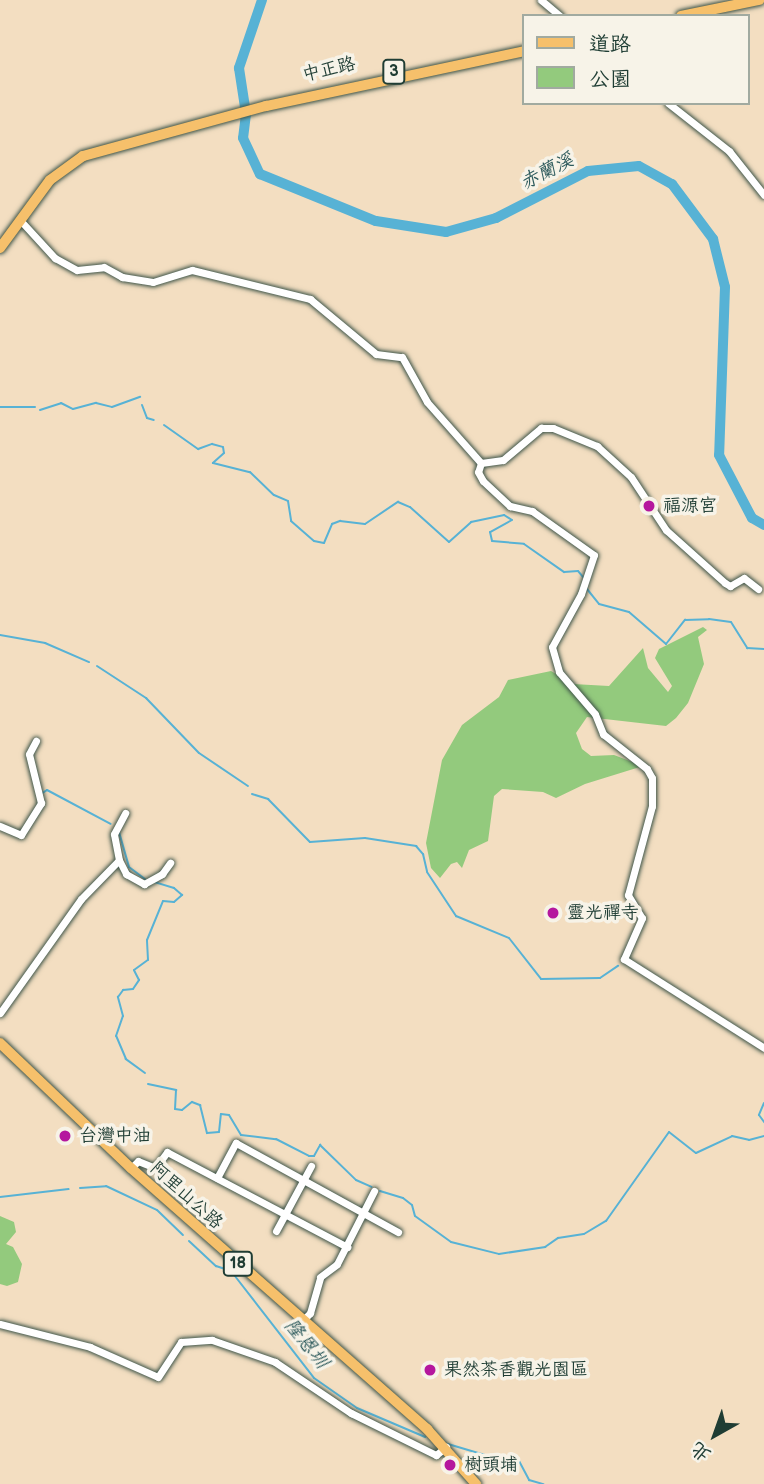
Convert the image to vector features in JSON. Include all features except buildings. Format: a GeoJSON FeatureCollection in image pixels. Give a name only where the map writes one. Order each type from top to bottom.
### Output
{"type":"FeatureCollection","features":[{"type":"Feature","properties":{"kind":"main road"},"geometry":{"type":"LineString","coordinates":[[691,14],[759,0]]}},
{"type":"Feature","properties":{"kind":"main road"},"geometry":{"type":"LineString","coordinates":[[717,14],[764,4]]}},
{"type":"Feature","properties":{"kind":"main road","name":"中正路"},"geometry":{"type":"LineString","coordinates":[[209,120],[265,104],[522,49]]}},
{"type":"Feature","properties":{"kind":"main road","name":"3"},"geometry":{"type":"LineString","coordinates":[[0,248],[50,180],[72,161],[209,120]]}},
{"type":"Feature","properties":{"kind":"main road","name":"3"},"geometry":{"type":"LineString","coordinates":[[0,237],[47,176],[70,157],[209,120]]}},
{"type":"Feature","properties":{"kind":"main road","name":"阿里山公路"},"geometry":{"type":"LineString","coordinates":[[0,1042],[131,1168],[446,1447],[476,1484]]}},
{"type":"Feature","properties":{"kind":"street"},"geometry":{"type":"LineString","coordinates":[[541,0],[558,14]]}},
{"type":"Feature","properties":{"kind":"street"},"geometry":{"type":"LineString","coordinates":[[671,105],[729,151],[764,195]]}},
{"type":"Feature","properties":{"kind":"street"},"geometry":{"type":"LineString","coordinates":[[20,220],[54,258],[77,270],[104,267],[122,277],[153,282],[192,270],[310,299],[376,354],[401,357],[428,402],[481,463]]}},
{"type":"Feature","properties":{"kind":"street"},"geometry":{"type":"LineString","coordinates":[[481,463],[503,460],[541,428],[552,428],[597,446],[618,461],[666,530],[690,553],[714,569],[724,583],[730,586],[744,578],[758,589]]}},
{"type":"Feature","properties":{"kind":"street"},"geometry":{"type":"LineString","coordinates":[[481,463],[478,471],[483,481],[510,506],[532,511],[596,560],[552,647],[559,672],[595,714],[603,734],[647,769],[652,778],[652,806],[628,895],[642,918],[624,959],[674,994],[764,1048]]}},
{"type":"Feature","properties":{"kind":"street"},"geometry":{"type":"LineString","coordinates":[[0,826],[21,835],[41,803],[29,754],[36,741]]}},
{"type":"Feature","properties":{"kind":"street"},"geometry":{"type":"LineString","coordinates":[[125,813],[114,834],[119,860],[126,874],[144,884],[162,874],[170,863]]}},
{"type":"Feature","properties":{"kind":"street"},"geometry":{"type":"LineString","coordinates":[[0,1013],[81,899],[119,860]]}},
{"type":"Feature","properties":{"kind":"street"},"geometry":{"type":"LineString","coordinates":[[217,1178],[236,1143],[398,1232]]}},
{"type":"Feature","properties":{"kind":"street"},"geometry":{"type":"LineString","coordinates":[[131,1168],[138,1161],[155,1168],[167,1152],[346,1247]]}},
{"type":"Feature","properties":{"kind":"street"},"geometry":{"type":"LineString","coordinates":[[276,1231],[311,1166]]}},
{"type":"Feature","properties":{"kind":"street"},"geometry":{"type":"LineString","coordinates":[[303,1320],[310,1313],[320,1277],[337,1265],[374,1191]]}},
{"type":"Feature","properties":{"kind":"street"},"geometry":{"type":"LineString","coordinates":[[0,1324],[90,1347],[158,1377],[181,1342],[212,1340],[275,1362],[351,1413],[436,1455],[446,1447]]}},
{"type":"Feature","properties":{"kind":"green space"},"geometry":{"type":"Polygon","coordinates":[[[703,627],[707,630],[698,637],[704,664],[688,703],[676,718],[666,726],[587,717],[576,733],[582,749],[591,756],[614,755],[643,766],[585,784],[556,798],[543,792],[502,789],[494,796],[488,841],[469,850],[462,868],[457,862],[451,864],[440,878],[431,868],[426,843],[442,760],[462,725],[499,697],[508,680],[551,671],[573,684],[609,686],[643,648],[648,668],[668,692],[672,686],[655,658],[659,649],[703,627]]]}},
{"type":"Feature","properties":{"kind":"green space"},"geometry":{"type":"Polygon","coordinates":[[[0,1216],[14,1222],[16,1232],[6,1244],[13,1247],[22,1264],[18,1282],[7,1286],[0,1284],[0,1216]]]}},
{"type":"Feature","properties":{"kind":"waterway","name":"赤蘭溪"},"geometry":{"type":"LineString","coordinates":[[262,0],[239,68],[246,114],[243,138],[260,174],[376,221],[446,232],[496,218],[588,171],[639,166],[672,184],[713,239],[725,287],[719,455],[752,518],[764,525]]}},
{"type":"Feature","properties":{"kind":"waterway"},"geometry":{"type":"LineString","coordinates":[[40,410],[61,403],[73,409],[96,403],[112,407],[140,397]]}},
{"type":"Feature","properties":{"kind":"waterway"},"geometry":{"type":"LineString","coordinates":[[142,405],[147,418],[154,420]]}},
{"type":"Feature","properties":{"kind":"waterway"},"geometry":{"type":"LineString","coordinates":[[0,407],[35,407]]}},
{"type":"Feature","properties":{"kind":"waterway"},"geometry":{"type":"LineString","coordinates":[[164,425],[198,449],[212,444],[223,447],[224,453],[213,463],[250,472],[274,495],[288,501],[291,521],[314,541],[324,543],[332,524],[340,521],[365,524],[398,502],[410,507],[449,542],[471,522],[504,515],[512,520],[490,532],[492,541],[524,544],[564,572],[578,571],[583,577]]}},
{"type":"Feature","properties":{"kind":"waterway"},"geometry":{"type":"LineString","coordinates":[[587,589],[599,604],[629,612],[666,644],[685,620],[709,619],[731,622],[747,648],[764,649]]}},
{"type":"Feature","properties":{"kind":"waterway"},"geometry":{"type":"LineString","coordinates":[[0,635],[45,643],[89,662]]}},
{"type":"Feature","properties":{"kind":"waterway"},"geometry":{"type":"LineString","coordinates":[[97,666],[146,698],[199,753],[248,786]]}},
{"type":"Feature","properties":{"kind":"waterway"},"geometry":{"type":"LineString","coordinates":[[41,794],[47,790],[111,824]]}},
{"type":"Feature","properties":{"kind":"waterway"},"geometry":{"type":"LineString","coordinates":[[252,794],[268,799],[310,842],[365,838],[416,846],[423,854],[427,872],[456,916],[509,938],[541,979],[600,978],[618,966]]}},
{"type":"Feature","properties":{"kind":"waterway"},"geometry":{"type":"LineString","coordinates":[[119,832],[129,867],[145,879]]}},
{"type":"Feature","properties":{"kind":"waterway"},"geometry":{"type":"LineString","coordinates":[[145,1073],[126,1059],[116,1036],[123,1016],[118,997],[123,990],[133,989],[139,980],[134,970],[148,960],[147,940],[163,901],[174,902],[182,895],[174,888],[154,882]]}},
{"type":"Feature","properties":{"kind":"waterway"},"geometry":{"type":"LineString","coordinates":[[148,1084],[176,1090],[175,1109],[182,1110],[192,1102],[200,1105],[207,1133],[219,1132],[221,1114],[229,1115],[241,1135],[276,1139],[309,1156],[314,1156],[320,1145],[356,1180],[372,1187]]}},
{"type":"Feature","properties":{"kind":"waterway"},"geometry":{"type":"LineString","coordinates":[[764,1103],[759,1115],[764,1122]]}},
{"type":"Feature","properties":{"kind":"waterway"},"geometry":{"type":"LineString","coordinates":[[380,1191],[403,1198],[412,1205],[415,1216],[451,1242],[499,1254],[545,1247],[558,1238],[584,1234],[606,1221],[669,1132],[696,1153],[732,1136],[749,1140],[764,1136]]}},
{"type":"Feature","properties":{"kind":"waterway","name":"隆恩圳"},"geometry":{"type":"LineString","coordinates":[[80,1188],[106,1186],[157,1210],[183,1235]]}},
{"type":"Feature","properties":{"kind":"waterway","name":"隆恩圳"},"geometry":{"type":"LineString","coordinates":[[0,1197],[69,1189]]}},
{"type":"Feature","properties":{"kind":"waterway","name":"隆恩圳"},"geometry":{"type":"LineString","coordinates":[[189,1241],[216,1266],[231,1271],[314,1378],[357,1408],[425,1437]]}},
{"type":"Feature","properties":{"kind":"waterway","name":"隆恩圳"},"geometry":{"type":"LineString","coordinates":[[448,1444],[495,1458],[518,1459],[529,1480],[543,1484]]}},
{"type":"Feature","properties":{"kind":"place","name":"福源宮"},"geometry":{"type":"Point","coordinates":[649,506]}},
{"type":"Feature","properties":{"kind":"place","name":"靈光禪寺"},"geometry":{"type":"Point","coordinates":[553,913]}},
{"type":"Feature","properties":{"kind":"place","name":"台灣中油"},"geometry":{"type":"Point","coordinates":[65,1136]}},
{"type":"Feature","properties":{"kind":"place","name":"果然茶香觀光園區"},"geometry":{"type":"Point","coordinates":[430,1370]}},
{"type":"Feature","properties":{"kind":"place","name":"樹頭埔"},"geometry":{"type":"Point","coordinates":[450,1465]}}]}
